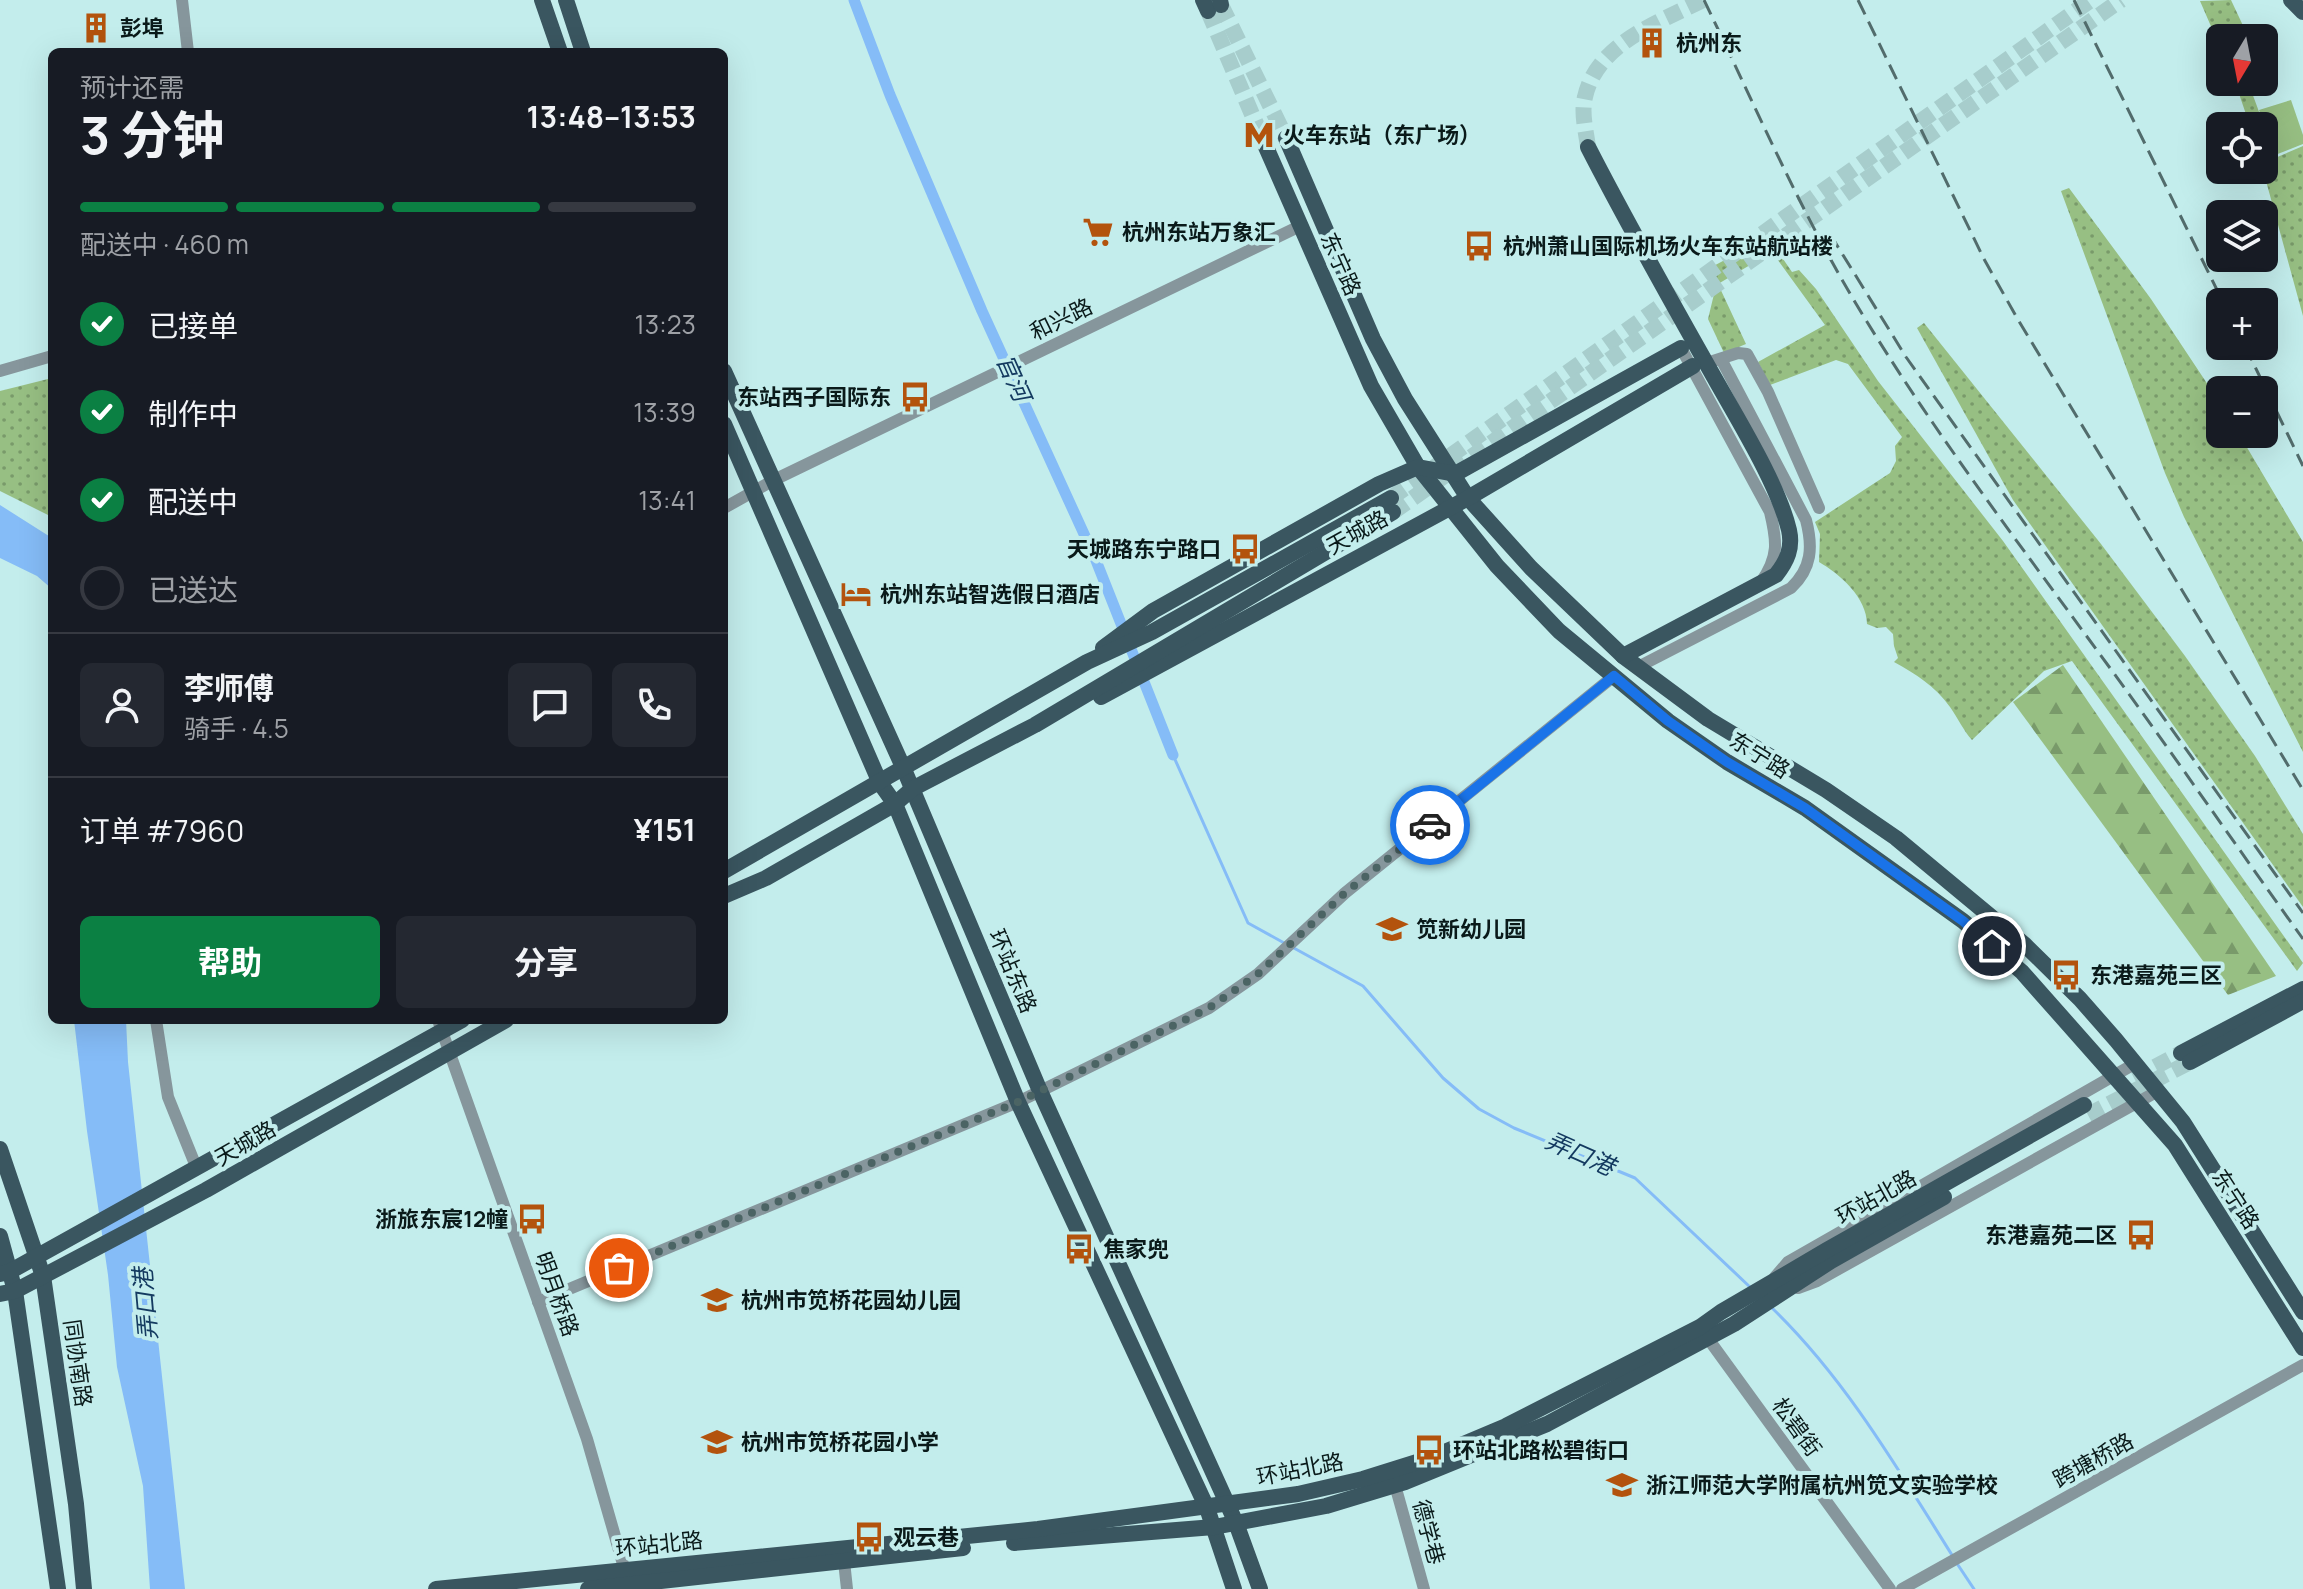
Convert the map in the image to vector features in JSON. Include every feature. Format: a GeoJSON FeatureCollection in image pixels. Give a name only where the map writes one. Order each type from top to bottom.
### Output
{"type":"FeatureCollection","features":[{"type":"Feature","properties":{"kind":"main road"},"geometry":{"type":"LineString","coordinates":[[542,0],[559,48]]}},
{"type":"Feature","properties":{"kind":"main road"},"geometry":{"type":"LineString","coordinates":[[566,0],[582,48]]}},
{"type":"Feature","properties":{"kind":"main road"},"geometry":{"type":"LineString","coordinates":[[2291,0],[2303,12]]}},
{"type":"Feature","properties":{"kind":"main road","name":"东宁路"},"geometry":{"type":"LineString","coordinates":[[1286,138],[1373,339],[1405,399],[1468,498],[1531,568],[1623,656],[1708,719],[1826,790],[1896,838],[2025,945],[2080,999],[2183,1122],[2303,1312]]}},
{"type":"Feature","properties":{"kind":"main road","name":"东宁路"},"geometry":{"type":"LineString","coordinates":[[1266,147],[1371,386],[1418,467],[1497,566],[1559,631],[1680,729],[1727,762],[1805,808],[1963,921],[2022,972],[2175,1145],[2303,1348]]}},
{"type":"Feature","properties":{"kind":"main road"},"geometry":{"type":"LineString","coordinates":[[1588,147],[1778,497],[1791,547],[1785,564],[1776,575],[1756,588],[1696,615],[1623,656]]}},
{"type":"Feature","properties":{"kind":"main road"},"geometry":{"type":"LineString","coordinates":[[1418,467],[1455,474],[1681,348]]}},
{"type":"Feature","properties":{"kind":"main road","name":"天城路"},"geometry":{"type":"LineString","coordinates":[[728,894],[766,878],[895,804],[912,789],[1468,498],[1693,366]]}},
{"type":"Feature","properties":{"kind":"main road","name":"环站东路"},"geometry":{"type":"LineString","coordinates":[[728,380],[903,767],[1040,1091],[1236,1523],[1260,1589]]}},
{"type":"Feature","properties":{"kind":"main road","name":"环站东路"},"geometry":{"type":"LineString","coordinates":[[728,433],[880,783],[895,804],[1018,1102],[1207,1508],[1234,1589]]}},
{"type":"Feature","properties":{"kind":"main road","name":"天城路"},"geometry":{"type":"LineString","coordinates":[[728,869],[1108,652],[1379,484],[1418,467]]}},
{"type":"Feature","properties":{"kind":"main road","name":"天城路"},"geometry":{"type":"LineString","coordinates":[[1087,662],[1122,633],[1146,626],[1392,505],[1159,659]]}},
{"type":"Feature","properties":{"kind":"main road"},"geometry":{"type":"LineString","coordinates":[[2303,989],[2186,1057],[2303,1001]]}},
{"type":"Feature","properties":{"kind":"main road","name":"天城路"},"geometry":{"type":"LineString","coordinates":[[8,1292],[160,1215],[499,1024]]}},
{"type":"Feature","properties":{"kind":"main road","name":"天城路"},"geometry":{"type":"LineString","coordinates":[[5,1273],[153,1194],[440,1026]]}},
{"type":"Feature","properties":{"kind":"main road","name":"环站北路"},"geometry":{"type":"LineString","coordinates":[[843,1555],[1214,1527],[1326,1506],[1395,1485],[1547,1424],[2086,1110]]}},
{"type":"Feature","properties":{"kind":"main road","name":"同协南路"},"geometry":{"type":"LineString","coordinates":[[0,1149],[43,1276],[76,1504],[84,1589]]}},
{"type":"Feature","properties":{"kind":"main road"},"geometry":{"type":"LineString","coordinates":[[0,1236],[58,1589]]}},
{"type":"Feature","properties":{"kind":"main road","name":"环站北路"},"geometry":{"type":"LineString","coordinates":[[436,1589],[627,1577],[843,1555],[1227,1506],[1298,1494],[1363,1479],[1430,1458],[1506,1426],[1704,1333]]}},
{"type":"Feature","properties":{"kind":"main road","name":"环站北路"},"geometry":{"type":"LineString","coordinates":[[588,1589],[627,1577]]}},
{"type":"Feature","properties":{"kind":"street"},"geometry":{"type":"LineString","coordinates":[[182,0],[188,48]]}},
{"type":"Feature","properties":{"kind":"street","name":"和兴路"},"geometry":{"type":"LineString","coordinates":[[728,506],[774,480],[1300,226]]}},
{"type":"Feature","properties":{"kind":"street"},"geometry":{"type":"LineString","coordinates":[[1681,348],[1770,512],[1775,533],[1772,566],[1756,588]]}},
{"type":"Feature","properties":{"kind":"street"},"geometry":{"type":"LineString","coordinates":[[1693,366],[1738,353],[1747,354],[1768,392],[1819,508]]}},
{"type":"Feature","properties":{"kind":"street"},"geometry":{"type":"LineString","coordinates":[[0,371],[48,357]]}},
{"type":"Feature","properties":{"kind":"street"},"geometry":{"type":"LineString","coordinates":[[1638,667],[1791,588],[1803,577],[1810,560],[1811,541],[1806,520],[1721,359]]}},
{"type":"Feature","properties":{"kind":"street"},"geometry":{"type":"LineString","coordinates":[[538,1302],[1018,1102],[1209,1008],[1258,974],[1345,893],[1614,676]]}},
{"type":"Feature","properties":{"kind":"street"},"geometry":{"type":"LineString","coordinates":[[157,1024],[168,1097],[197,1169]]}},
{"type":"Feature","properties":{"kind":"street","name":"明月桥路"},"geometry":{"type":"LineString","coordinates":[[440,1026],[587,1439],[627,1577]]}},
{"type":"Feature","properties":{"kind":"street"},"geometry":{"type":"LineString","coordinates":[[1777,1288],[1788,1262],[2136,1063]]}},
{"type":"Feature","properties":{"kind":"street"},"geometry":{"type":"LineString","coordinates":[[1777,1288],[1817,1281],[2158,1091]]}},
{"type":"Feature","properties":{"kind":"street","name":"松碧街"},"geometry":{"type":"LineString","coordinates":[[1704,1333],[1890,1589]]}},
{"type":"Feature","properties":{"kind":"street","name":"跨塘桥路"},"geometry":{"type":"LineString","coordinates":[[1902,1589],[2303,1365]]}},
{"type":"Feature","properties":{"kind":"street","name":"德学巷"},"geometry":{"type":"LineString","coordinates":[[1395,1485],[1424,1589]]}},
{"type":"Feature","properties":{"kind":"street"},"geometry":{"type":"LineString","coordinates":[[843,1555],[847,1589]]}},
{"type":"Feature","properties":{"kind":"green space"},"geometry":{"type":"Polygon","coordinates":[[[2231,0],[2242,24],[2210,24],[2200,1],[2231,0]]]}},
{"type":"Feature","properties":{"kind":"green space"},"geometry":{"type":"Polygon","coordinates":[[[2240,96],[2253,96],[2259,112],[2245,112],[2240,96]]]}},
{"type":"Feature","properties":{"kind":"green space"},"geometry":{"type":"Polygon","coordinates":[[[2291,100],[2303,144],[2278,154],[2278,112],[2259,110],[2291,100]]]}},
{"type":"Feature","properties":{"kind":"green space"},"geometry":{"type":"Polygon","coordinates":[[[2303,146],[2303,316],[2278,225],[2278,200],[2271,200],[2267,184],[2278,184],[2278,157],[2303,146]]]}},
{"type":"Feature","properties":{"kind":"green space"},"geometry":{"type":"Polygon","coordinates":[[[2069,188],[2151,299],[2206,382],[2206,448],[2247,448],[2303,542],[2303,752],[2184,517],[2165,473],[2061,191],[2069,188]]]}},
{"type":"Feature","properties":{"kind":"green space"},"geometry":{"type":"Polygon","coordinates":[[[1768,237],[1792,272],[1799,270],[1816,289],[1878,381],[2003,541],[2303,963],[2297,971],[2072,661],[2044,671],[1972,740],[1938,693],[1894,662],[1898,658],[1893,634],[1886,627],[1867,624],[1862,605],[1851,588],[1819,562],[1820,534],[1815,522],[1890,473],[1896,461],[1895,446],[1902,437],[1848,364],[1836,360],[1770,385],[1758,362],[1825,325],[1772,252],[1718,284],[1746,344],[1724,353],[1708,319],[1715,290],[1706,270],[1768,237]]]}},
{"type":"Feature","properties":{"kind":"green space"},"geometry":{"type":"Polygon","coordinates":[[[1924,323],[2101,544],[2255,756],[2303,834],[2303,907],[2013,500],[1917,328],[1924,323]]]}},
{"type":"Feature","properties":{"kind":"green space"},"geometry":{"type":"Polygon","coordinates":[[[48,379],[48,515],[0,491],[0,391],[48,379]]]}},
{"type":"Feature","properties":{"kind":"green space"},"geometry":{"type":"Polygon","coordinates":[[[2063,665],[2276,976],[2228,995],[2013,702],[2063,665]]]}},
{"type":"Feature","properties":{"kind":"water"},"geometry":{"type":"Polygon","coordinates":[[[0,505],[48,535],[48,586],[37,576],[0,558],[0,505]]]}},
{"type":"Feature","properties":{"kind":"water"},"geometry":{"type":"Polygon","coordinates":[[[74,1024],[126,1024],[185,1589],[150,1589],[143,1486],[117,1367],[108,1275],[74,1024]]]}},
{"type":"Feature","properties":{"kind":"waterway","name":"官河"},"geometry":{"type":"LineString","coordinates":[[854,0],[890,95],[982,311],[1095,558],[1173,755]]}},
{"type":"Feature","properties":{"kind":"waterway","name":"弄口港"},"geometry":{"type":"LineString","coordinates":[[1173,755],[1248,923],[1286,944]]}},
{"type":"Feature","properties":{"kind":"waterway","name":"弄口港"},"geometry":{"type":"LineString","coordinates":[[1292,947],[1363,986],[1443,1078],[1479,1109],[1514,1128],[1635,1178],[1751,1288]]}},
{"type":"Feature","properties":{"kind":"waterway","name":"弄口港"},"geometry":{"type":"LineString","coordinates":[[1771,1307],[1847,1394],[1891,1457],[1952,1555]]}},
{"type":"Feature","properties":{"kind":"waterway","name":"弄口港"},"geometry":{"type":"LineString","coordinates":[[1956,1562],[1974,1589]]}},
{"type":"Feature","properties":{"kind":"tunnel"},"geometry":{"type":"LineString","coordinates":[[1588,147],[1584,103],[1592,78],[1602,62],[1632,36],[1703,0]]}},
{"type":"Feature","properties":{"kind":"tunnel"},"geometry":{"type":"LineString","coordinates":[[1391,498],[2091,0]]}},
{"type":"Feature","properties":{"kind":"tunnel"},"geometry":{"type":"LineString","coordinates":[[1393,512],[2121,0]]}},
{"type":"Feature","properties":{"kind":"tunnel"},"geometry":{"type":"LineString","coordinates":[[1221,5],[1286,138]]}},
{"type":"Feature","properties":{"kind":"tunnel"},"geometry":{"type":"LineString","coordinates":[[1208,11],[1266,147]]}},
{"type":"Feature","properties":{"kind":"tunnel"},"geometry":{"type":"LineString","coordinates":[[2134,1078],[2181,1053]]}},
{"type":"Feature","properties":{"kind":"tunnel"},"geometry":{"type":"LineString","coordinates":[[2088,1115],[2190,1062]]}},
{"type":"Feature","properties":{"kind":"railway"},"geometry":{"type":"LineString","coordinates":[[1704,0],[1812,224],[1880,343],[1970,476],[2303,939]]}},
{"type":"Feature","properties":{"kind":"railway"},"geometry":{"type":"LineString","coordinates":[[1858,0],[1984,259],[2017,318],[2303,790]]}},
{"type":"Feature","properties":{"kind":"railway"},"geometry":{"type":"LineString","coordinates":[[2074,0],[2216,288]]}},
{"type":"Feature","properties":{"kind":"railway"},"geometry":{"type":"LineString","coordinates":[[1830,234],[1906,357],[2303,913]]}},
{"type":"Feature","properties":{"kind":"railway"},"geometry":{"type":"LineString","coordinates":[[2252,360],[2303,466]]}},
{"type":"Feature","properties":{"kind":"way so far"},"geometry":{"type":"LineString","coordinates":[[619,1268],[1018,1102],[1209,1008],[1258,974],[1345,893],[1430,825]]}},
{"type":"Feature","properties":{"kind":"place","name":"彭埠"},"geometry":{"type":"Point","coordinates":[96,28]}},
{"type":"Feature","properties":{"kind":"place","name":"杭州东"},"geometry":{"type":"Point","coordinates":[1652,43]}},
{"type":"Feature","properties":{"kind":"place","name":"火车东站（东广场）"},"geometry":{"type":"Point","coordinates":[1259,135]}},
{"type":"Feature","properties":{"kind":"place","name":"杭州东站万象汇"},"geometry":{"type":"Point","coordinates":[1098,232]}},
{"type":"Feature","properties":{"kind":"place","name":"杭州萧山国际机场火车东站航站楼"},"geometry":{"type":"Point","coordinates":[1479,246]}},
{"type":"Feature","properties":{"kind":"place","name":"东站西子国际东"},"geometry":{"type":"Point","coordinates":[915,397]}},
{"type":"Feature","properties":{"kind":"place","name":"天城路东宁路口"},"geometry":{"type":"Point","coordinates":[1245,549]}},
{"type":"Feature","properties":{"kind":"place","name":"杭州东站智选假日酒店"},"geometry":{"type":"Point","coordinates":[856,594]}},
{"type":"Feature","properties":{"kind":"place","name":"笕新幼儿园"},"geometry":{"type":"Point","coordinates":[1392,929]}},
{"type":"Feature","properties":{"kind":"place","name":"东港嘉苑三区"},"geometry":{"type":"Point","coordinates":[2066,975]}},
{"type":"Feature","properties":{"kind":"place","name":"浙旅东宸12幢"},"geometry":{"type":"Point","coordinates":[532,1219]}},
{"type":"Feature","properties":{"kind":"place","name":"东港嘉苑二区"},"geometry":{"type":"Point","coordinates":[2141,1235]}},
{"type":"Feature","properties":{"kind":"place","name":"焦家兜"},"geometry":{"type":"Point","coordinates":[1079,1249]}},
{"type":"Feature","properties":{"kind":"place","name":"杭州市笕桥花园幼儿园"},"geometry":{"type":"Point","coordinates":[717,1300]}},
{"type":"Feature","properties":{"kind":"place","name":"杭州市笕桥花园小学"},"geometry":{"type":"Point","coordinates":[717,1442]}},
{"type":"Feature","properties":{"kind":"place","name":"环站北路松碧街口"},"geometry":{"type":"Point","coordinates":[1429,1450]}},
{"type":"Feature","properties":{"kind":"place","name":"浙江师范大学附属杭州笕文实验学校"},"geometry":{"type":"Point","coordinates":[1622,1485]}},
{"type":"Feature","properties":{"kind":"place","name":"观云巷"},"geometry":{"type":"Point","coordinates":[869,1537]}},
{"type":"Feature","properties":{"kind":"route"},"geometry":{"type":"LineString","coordinates":[[1430,825],[1614,676],[1668,721],[1727,762],[1805,808],[1963,921],[1992,946]]}}]}
